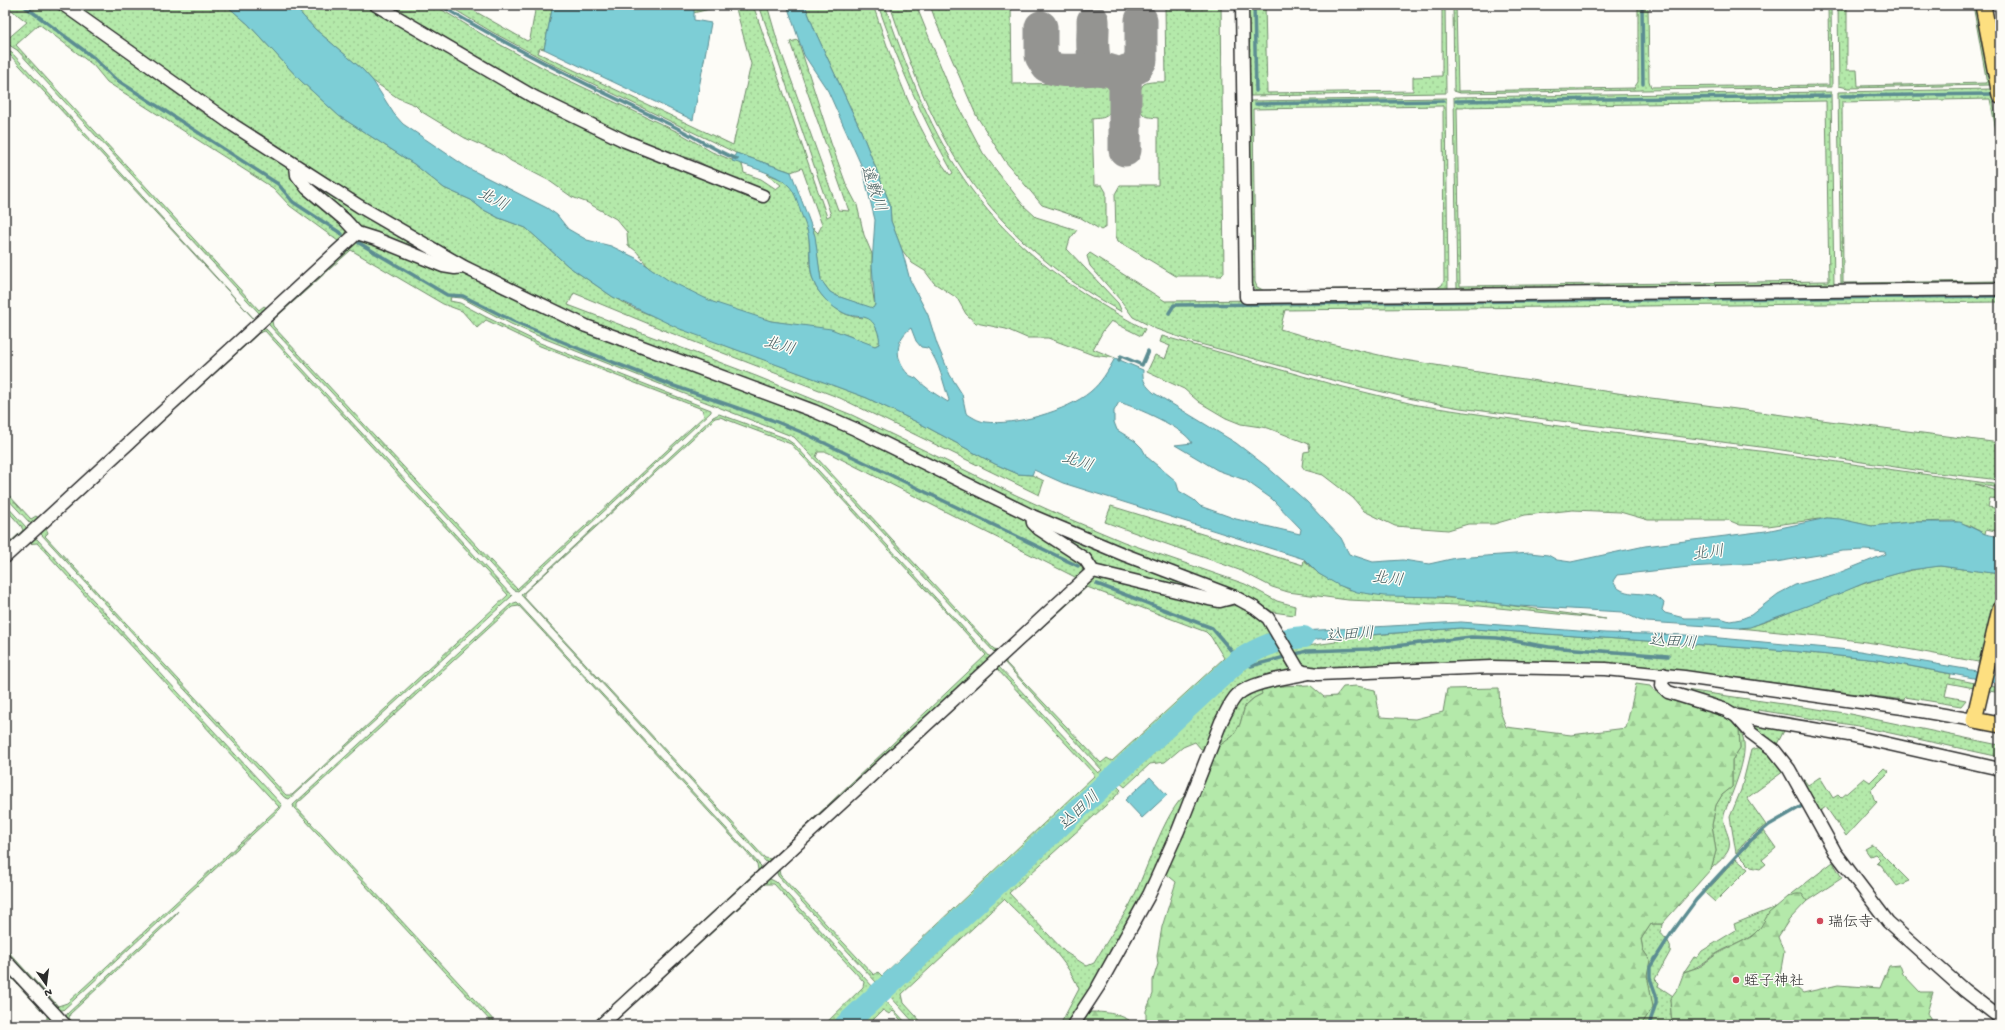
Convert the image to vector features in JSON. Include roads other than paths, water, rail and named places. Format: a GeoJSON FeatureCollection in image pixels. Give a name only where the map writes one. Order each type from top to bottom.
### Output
{"type":"FeatureCollection","features":[{"type":"Feature","properties":{"kind":"main road"},"geometry":{"type":"LineString","coordinates":[[1983,5],[2000,95]]}},
{"type":"Feature","properties":{"kind":"main road"},"geometry":{"type":"LineString","coordinates":[[2000,609],[1974,720],[2000,725]]}},
{"type":"Feature","properties":{"kind":"street"},"geometry":{"type":"LineString","coordinates":[[64,5],[205,107],[359,206],[464,267],[586,326],[784,399],[855,429],[1032,516],[1125,555],[1235,597],[1262,612],[1294,665],[1298,669],[1310,673]]}},
{"type":"Feature","properties":{"kind":"street"},"geometry":{"type":"LineString","coordinates":[[376,5],[541,101],[625,141],[763,196]]}},
{"type":"Feature","properties":{"kind":"street"},"geometry":{"type":"LineString","coordinates":[[1242,5],[1246,297],[2000,289]]}},
{"type":"Feature","properties":{"kind":"street"},"geometry":{"type":"LineString","coordinates":[[296,166],[297,175],[307,188],[345,220],[356,233],[376,238],[443,266],[455,268],[464,267]]}},
{"type":"Feature","properties":{"kind":"street"},"geometry":{"type":"LineString","coordinates":[[5,557],[356,233]]}},
{"type":"Feature","properties":{"kind":"street"},"geometry":{"type":"LineString","coordinates":[[1032,516],[1033,523],[1038,529],[1085,559],[1094,571],[1209,599],[1220,601],[1235,597]]}},
{"type":"Feature","properties":{"kind":"street"},"geometry":{"type":"LineString","coordinates":[[601,1025],[1094,571]]}},
{"type":"Feature","properties":{"kind":"street"},"geometry":{"type":"LineString","coordinates":[[1073,1025],[1098,986],[1149,895],[1165,861],[1221,722],[1236,696],[1250,687],[1310,673],[1535,667],[1606,669],[1663,674],[1903,708],[1974,720]]}},
{"type":"Feature","properties":{"kind":"street"},"geometry":{"type":"LineString","coordinates":[[1663,674],[1662,686],[1668,692],[1726,710],[1736,716],[1751,733],[1774,750],[1789,769],[1835,852],[1888,922],[1964,990],[2000,1018]]}},
{"type":"Feature","properties":{"kind":"street"},"geometry":{"type":"LineString","coordinates":[[1736,716],[1849,735],[2000,769]]}},
{"type":"Feature","properties":{"kind":"street"},"geometry":{"type":"LineString","coordinates":[[5,960],[65,1025]]}},
{"type":"Feature","properties":{"kind":"water"},"geometry":{"type":"Polygon","coordinates":[[[226,5],[293,5],[315,29],[362,69],[373,81],[394,114],[403,124],[468,168],[547,208],[557,215],[568,229],[587,240],[611,246],[636,258],[668,280],[713,302],[771,321],[831,329],[875,346],[879,344],[879,337],[874,324],[870,320],[862,317],[847,315],[838,310],[827,301],[816,287],[813,281],[811,269],[808,232],[793,191],[777,177],[732,161],[736,153],[791,172],[815,236],[821,280],[830,292],[837,296],[873,308],[875,305],[872,264],[875,220],[862,167],[828,91],[804,55],[787,5],[805,5],[815,31],[861,131],[890,204],[891,221],[902,250],[910,280],[928,315],[937,344],[950,375],[962,394],[966,413],[977,420],[997,423],[1011,422],[1040,416],[1055,411],[1080,399],[1098,385],[1115,358],[1143,370],[1145,383],[1154,393],[1236,443],[1266,466],[1307,502],[1341,538],[1349,554],[1373,562],[1403,560],[1429,564],[1456,558],[1530,553],[1548,555],[1557,560],[1571,562],[1645,546],[1766,531],[1827,518],[1840,519],[1872,526],[1911,522],[1960,522],[1985,534],[2000,537],[2000,574],[1940,566],[1910,570],[1867,582],[1750,627],[1739,628],[1647,622],[1622,612],[1518,606],[1445,597],[1384,596],[1357,592],[1338,585],[1319,574],[1304,559],[1063,483],[1034,470],[1032,475],[1018,474],[995,464],[921,424],[867,398],[680,329],[613,297],[568,266],[526,228],[499,218],[482,209],[471,200],[444,188],[414,164],[339,116],[300,80],[248,24],[226,5]],[[911,328],[899,344],[898,350],[900,362],[903,368],[908,374],[916,378],[936,395],[948,402],[949,400],[936,360],[928,348],[921,347],[916,341],[911,328]],[[1119,402],[1114,411],[1114,422],[1117,430],[1135,441],[1142,448],[1147,457],[1176,481],[1179,491],[1194,500],[1200,506],[1236,519],[1300,534],[1301,529],[1272,499],[1245,480],[1217,470],[1175,445],[1192,443],[1188,437],[1180,431],[1147,413],[1119,402]],[[1865,550],[1843,551],[1776,562],[1689,567],[1617,575],[1613,581],[1617,587],[1623,591],[1652,595],[1658,598],[1664,603],[1662,610],[1665,613],[1684,618],[1720,618],[1730,621],[1751,615],[1778,594],[1795,585],[1836,574],[1886,554],[1885,552],[1865,550]]]}},
{"type":"Feature","properties":{"kind":"water"},"geometry":{"type":"Polygon","coordinates":[[[553,5],[590,5],[605,9],[606,5],[677,5],[694,8],[694,20],[711,23],[693,120],[544,49],[553,5]]]}},
{"type":"Feature","properties":{"kind":"water"},"geometry":{"type":"Polygon","coordinates":[[[1461,622],[1605,633],[1687,635],[1860,651],[2000,675],[2000,683],[1878,660],[1790,651],[1460,628],[1318,639],[1290,644],[1284,632],[1461,622]]]}},
{"type":"Feature","properties":{"kind":"water"},"geometry":{"type":"Polygon","coordinates":[[[1150,777],[1167,795],[1142,818],[1125,800],[1150,777]]]}},
{"type":"Feature","properties":{"kind":"waterway"},"geometry":{"type":"LineString","coordinates":[[23,5],[94,58],[114,78],[278,184],[293,202],[342,234]]}},
{"type":"Feature","properties":{"kind":"waterway"},"geometry":{"type":"LineString","coordinates":[[440,5],[495,37],[552,67],[737,159]]}},
{"type":"Feature","properties":{"kind":"waterway"},"geometry":{"type":"LineString","coordinates":[[1254,5],[1256,91]]}},
{"type":"Feature","properties":{"kind":"waterway"},"geometry":{"type":"LineString","coordinates":[[1642,5],[1643,84]]}},
{"type":"Feature","properties":{"kind":"waterway"},"geometry":{"type":"LineString","coordinates":[[1841,96],[1991,94]]}},
{"type":"Feature","properties":{"kind":"waterway"},"geometry":{"type":"LineString","coordinates":[[1456,101],[1829,96]]}},
{"type":"Feature","properties":{"kind":"waterway"},"geometry":{"type":"LineString","coordinates":[[1256,104],[1443,101]]}},
{"type":"Feature","properties":{"kind":"waterway"},"geometry":{"type":"LineString","coordinates":[[359,243],[447,295],[463,296],[513,321],[582,350],[671,385],[772,420],[806,434],[1078,566]]}},
{"type":"Feature","properties":{"kind":"waterway"},"geometry":{"type":"LineString","coordinates":[[1169,313],[1174,305],[2000,296]]}},
{"type":"Feature","properties":{"kind":"waterway"},"geometry":{"type":"LineString","coordinates":[[1119,360],[1121,356],[1142,365],[1148,351]]}},
{"type":"Feature","properties":{"kind":"waterway"},"geometry":{"type":"LineString","coordinates":[[1097,584],[1212,628],[1234,654],[1251,666],[1307,651],[1369,649],[1471,637],[1497,638],[1549,647],[1668,656]]}},
{"type":"Feature","properties":{"kind":"waterway","name":"込田川"},"geometry":{"type":"LineString","coordinates":[[845,1025],[1238,661],[1269,644],[1304,637]]}},
{"type":"Feature","properties":{"kind":"waterway"},"geometry":{"type":"LineString","coordinates":[[1649,1025],[1656,1003],[1656,995],[1650,978],[1650,967],[1671,934],[1696,900],[1751,840],[1769,825],[1802,806]]}},
{"type":"Feature","properties":{"kind":"place","name":"瑞伝寺"},"geometry":{"type":"Point","coordinates":[1820,921]}},
{"type":"Feature","properties":{"kind":"place","name":"蛭子神社"},"geometry":{"type":"Point","coordinates":[1736,980]}},
{"type":"Feature","properties":{"kind":"water label","name":"遠敷川"},"geometry":{"type":"Point","coordinates":[875,188]}},
{"type":"Feature","properties":{"kind":"water label","name":"北川"},"geometry":{"type":"Point","coordinates":[494,198]}},
{"type":"Feature","properties":{"kind":"water label","name":"北川"},"geometry":{"type":"Point","coordinates":[780,344]}},
{"type":"Feature","properties":{"kind":"water label","name":"北川"},"geometry":{"type":"Point","coordinates":[1078,460]}},
{"type":"Feature","properties":{"kind":"water label","name":"北川"},"geometry":{"type":"Point","coordinates":[1708,551]}},
{"type":"Feature","properties":{"kind":"water label","name":"北川"},"geometry":{"type":"Point","coordinates":[1388,577]}}]}
